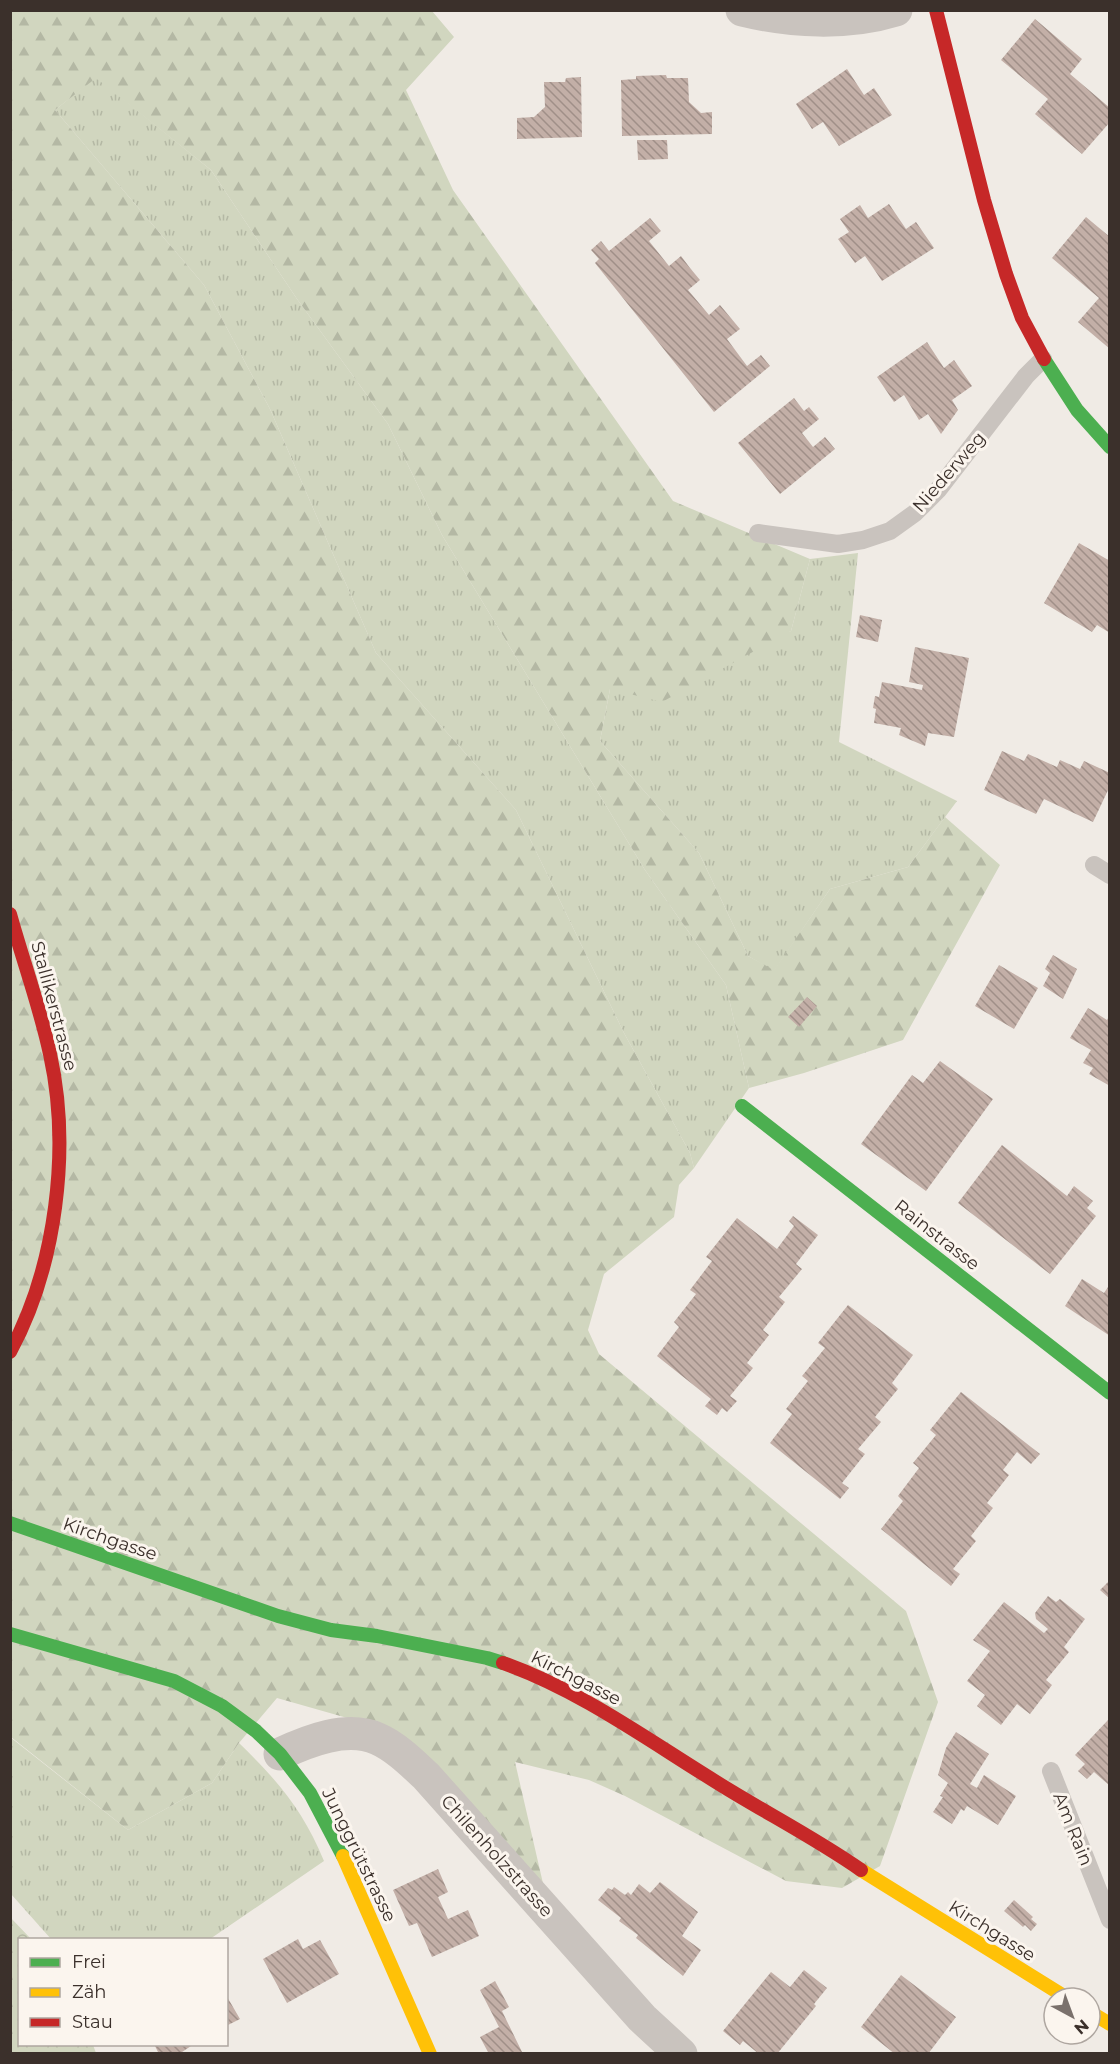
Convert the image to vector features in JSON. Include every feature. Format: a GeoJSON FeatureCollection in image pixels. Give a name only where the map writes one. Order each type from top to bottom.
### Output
{"type":"FeatureCollection","features":[{"type":"Feature","properties":{"kind":"street"},"geometry":{"type":"LineString","coordinates":[[742,10],[773,17],[831,21],[882,15],[896,10]]}},
{"type":"Feature","properties":{"kind":"street"},"geometry":{"type":"LineString","coordinates":[[936,10],[953,68],[994,234],[1019,312],[1052,376],[1086,424],[1110,447]]}},
{"type":"Feature","properties":{"kind":"street","name":"Stallikerstrasse"},"geometry":{"type":"LineString","coordinates":[[10,914],[51,1054],[60,1143],[56,1208],[50,1240],[32,1303],[10,1353]]}},
{"type":"Feature","properties":{"kind":"street","name":"Rainstrasse"},"geometry":{"type":"LineString","coordinates":[[742,1106],[1110,1393]]}},
{"type":"Feature","properties":{"kind":"street","name":"Kirchgasse"},"geometry":{"type":"LineString","coordinates":[[10,1524],[278,1616],[331,1630],[377,1636],[487,1658],[530,1673],[574,1694],[747,1801],[822,1843],[880,1884],[1046,1986]]}},
{"type":"Feature","properties":{"kind":"street","name":"Junggrütstrasse"},"geometry":{"type":"LineString","coordinates":[[10,1634],[174,1681],[222,1706],[256,1731],[280,1754],[310,1793],[323,1815],[430,2054]]}},
{"type":"Feature","properties":{"kind":"street","name":"Chilenholzstrasse"},"geometry":{"type":"LineString","coordinates":[[280,1754],[324,1736],[360,1735],[377,1738],[407,1759],[426,1776],[642,2018],[681,2054]]}},
{"type":"Feature","properties":{"kind":"lane","name":"Niederweg"},"geometry":{"type":"LineString","coordinates":[[758,533],[838,544],[863,540],[890,531],[915,513],[938,490],[1026,376],[1043,359]]}},
{"type":"Feature","properties":{"kind":"lane"},"geometry":{"type":"LineString","coordinates":[[1094,865],[1110,875]]}},
{"type":"Feature","properties":{"kind":"lane","name":"Am Rain"},"geometry":{"type":"LineString","coordinates":[[1051,1771],[1110,1920]]}},
{"type":"Feature","properties":{"kind":"green space"},"geometry":{"type":"Polygon","coordinates":[[[10,11],[432,11],[454,37],[406,90],[453,190],[673,501],[810,559],[791,631],[662,702],[610,689],[600,741],[699,853],[748,956],[774,970],[830,889],[908,867],[945,817],[1000,865],[903,1040],[804,1073],[749,1088],[726,985],[645,870],[442,535],[388,424],[297,299],[211,170],[96,78],[55,110],[204,285],[270,409],[376,653],[516,810],[624,1033],[690,1153],[694,1168],[679,1185],[674,1217],[604,1274],[588,1330],[599,1354],[906,1611],[938,1702],[880,1866],[842,1888],[786,1881],[625,1796],[589,1780],[515,1762],[545,1892],[386,1729],[277,1698],[239,1743],[212,1783],[128,1830],[11,1737],[10,11]]]}},
{"type":"Feature","properties":{"kind":"green space"},"geometry":{"type":"Polygon","coordinates":[[[96,77],[211,170],[297,299],[388,424],[442,535],[645,870],[726,985],[749,1088],[694,1168],[690,1153],[624,1033],[516,810],[376,653],[270,409],[204,285],[55,110],[96,77]]]}},
{"type":"Feature","properties":{"kind":"green space"},"geometry":{"type":"Polygon","coordinates":[[[858,553],[839,742],[957,801],[908,867],[830,889],[774,971],[748,956],[699,853],[600,741],[610,689],[791,631],[810,559],[858,553]]]}},
{"type":"Feature","properties":{"kind":"green space"},"geometry":{"type":"Polygon","coordinates":[[[10,1737],[128,1830],[212,1783],[239,1743],[266,1770],[288,1797],[307,1826],[324,1861],[211,1938],[50,1938],[11,1894],[10,1737]]]}},
{"type":"Feature","properties":{"kind":"green space"},"geometry":{"type":"Polygon","coordinates":[[[10,1917],[30,1938],[18,1938],[18,2046],[93,2046],[96,2053],[11,2053],[10,1917]]]}},
{"type":"Feature","properties":{"kind":"building"},"geometry":{"type":"Polygon","coordinates":[[[1035,19],[1082,59],[1070,74],[1110,108],[1110,122],[1082,154],[1035,114],[1048,99],[1001,60],[1035,19]]]}},
{"type":"Feature","properties":{"kind":"building"},"geometry":{"type":"Polygon","coordinates":[[[847,69],[864,95],[874,88],[892,115],[839,146],[823,122],[812,129],[796,104],[847,69]]]}},
{"type":"Feature","properties":{"kind":"building"},"geometry":{"type":"Polygon","coordinates":[[[666,75],[667,78],[688,78],[689,102],[701,113],[712,112],[712,134],[622,136],[621,80],[636,79],[636,76],[666,75]]]}},
{"type":"Feature","properties":{"kind":"building"},"geometry":{"type":"Polygon","coordinates":[[[581,77],[582,137],[517,139],[517,118],[534,117],[545,107],[544,82],[565,82],[566,78],[581,77]]]}},
{"type":"Feature","properties":{"kind":"building"},"geometry":{"type":"Polygon","coordinates":[[[637,140],[667,140],[668,159],[638,160],[637,140]]]}},
{"type":"Feature","properties":{"kind":"building"},"geometry":{"type":"Polygon","coordinates":[[[889,204],[906,229],[916,222],[934,248],[882,281],[865,256],[855,263],[838,239],[849,232],[840,219],[860,205],[868,218],[889,204]]]}},
{"type":"Feature","properties":{"kind":"building"},"geometry":{"type":"Polygon","coordinates":[[[1086,217],[1110,237],[1110,349],[1078,322],[1099,298],[1052,258],[1086,217]]]}},
{"type":"Feature","properties":{"kind":"building"},"geometry":{"type":"Polygon","coordinates":[[[650,218],[661,231],[649,241],[669,266],[681,256],[700,280],[688,290],[709,315],[720,305],[740,329],[727,339],[747,366],[761,355],[770,366],[714,412],[595,263],[599,259],[591,250],[601,241],[609,251],[650,218]]]}},
{"type":"Feature","properties":{"kind":"building"},"geometry":{"type":"Polygon","coordinates":[[[927,342],[944,368],[954,360],[972,386],[952,400],[958,410],[941,434],[928,414],[919,420],[904,395],[894,402],[877,377],[927,342]]]}},
{"type":"Feature","properties":{"kind":"building"},"geometry":{"type":"Polygon","coordinates":[[[794,398],[804,411],[809,407],[819,419],[802,433],[813,447],[825,437],[835,449],[780,494],[738,443],[794,398]]]}},
{"type":"Feature","properties":{"kind":"building"},"geometry":{"type":"Polygon","coordinates":[[[1079,543],[1110,561],[1110,633],[1097,625],[1092,632],[1044,603],[1079,543]]]}},
{"type":"Feature","properties":{"kind":"building"},"geometry":{"type":"Polygon","coordinates":[[[860,615],[882,620],[878,642],[856,637],[860,615]]]}},
{"type":"Feature","properties":{"kind":"building"},"geometry":{"type":"Polygon","coordinates":[[[915,647],[969,658],[954,737],[928,733],[925,746],[899,735],[901,728],[874,723],[875,696],[879,697],[882,682],[922,690],[923,685],[909,682],[915,647]]]}},
{"type":"Feature","properties":{"kind":"building"},"geometry":{"type":"Polygon","coordinates":[[[1002,751],[1024,761],[1028,754],[1057,767],[1060,760],[1080,769],[1084,761],[1110,773],[1110,786],[1093,822],[1044,799],[1036,814],[984,790],[1002,751]]]}},
{"type":"Feature","properties":{"kind":"building"},"geometry":{"type":"Polygon","coordinates":[[[1053,955],[1077,969],[1063,999],[1043,986],[1050,973],[1045,969],[1053,955]]]}},
{"type":"Feature","properties":{"kind":"building"},"geometry":{"type":"Polygon","coordinates":[[[999,965],[1038,988],[1014,1029],[975,1006],[999,965]]]}},
{"type":"Feature","properties":{"kind":"building"},"geometry":{"type":"Polygon","coordinates":[[[807,997],[817,1006],[799,1027],[788,1017],[807,997]]]}},
{"type":"Feature","properties":{"kind":"building"},"geometry":{"type":"Polygon","coordinates":[[[1088,1008],[1107,1020],[1110,1015],[1110,1086],[1089,1074],[1093,1068],[1083,1063],[1091,1050],[1070,1038],[1088,1008]]]}},
{"type":"Feature","properties":{"kind":"building"},"geometry":{"type":"Polygon","coordinates":[[[940,1061],[993,1099],[926,1191],[861,1144],[912,1075],[923,1083],[940,1061]]]}},
{"type":"Feature","properties":{"kind":"building"},"geometry":{"type":"Polygon","coordinates":[[[1002,1145],[1067,1196],[1074,1186],[1093,1201],[1087,1208],[1096,1216],[1050,1274],[958,1203],[1002,1145]]]}},
{"type":"Feature","properties":{"kind":"building"},"geometry":{"type":"Polygon","coordinates":[[[793,1216],[818,1235],[796,1264],[802,1269],[779,1297],[785,1302],[763,1330],[769,1335],[747,1363],[753,1368],[730,1396],[737,1401],[727,1412],[722,1408],[717,1415],[705,1406],[711,1399],[657,1356],[679,1327],[674,1322],[696,1294],[690,1290],[712,1261],[706,1257],[737,1218],[777,1249],[794,1226],[789,1221],[793,1216]]]}},
{"type":"Feature","properties":{"kind":"building"},"geometry":{"type":"Polygon","coordinates":[[[1082,1279],[1104,1293],[1110,1284],[1110,1336],[1065,1306],[1082,1279]]]}},
{"type":"Feature","properties":{"kind":"building"},"geometry":{"type":"Polygon","coordinates":[[[848,1305],[913,1355],[892,1383],[898,1389],[875,1417],[881,1422],[858,1449],[865,1454],[842,1483],[849,1488],[840,1499],[770,1443],[792,1414],[786,1409],[808,1381],[802,1376],[825,1348],[818,1343],[848,1305]]]}},
{"type":"Feature","properties":{"kind":"building"},"geometry":{"type":"Polygon","coordinates":[[[961,1392],[1040,1454],[1031,1464],[1017,1452],[1003,1470],[1009,1475],[987,1503],[993,1508],[971,1536],[976,1541],[953,1569],[960,1574],[951,1586],[881,1529],[903,1501],[898,1496],[919,1468],[913,1463],[936,1435],[930,1430],[961,1392]]]}},
{"type":"Feature","properties":{"kind":"building"},"geometry":{"type":"Polygon","coordinates":[[[1110,1580],[1110,1599],[1100,1590],[1110,1580]]]}},
{"type":"Feature","properties":{"kind":"building"},"geometry":{"type":"Polygon","coordinates":[[[1048,1596],[1056,1602],[1060,1599],[1085,1619],[1064,1647],[1069,1652],[1046,1680],[1052,1685],[1030,1714],[1017,1704],[1001,1725],[977,1706],[985,1695],[967,1681],[990,1651],[973,1640],[1004,1602],[1044,1633],[1048,1629],[1036,1619],[1035,1613],[1048,1596]]]}},
{"type":"Feature","properties":{"kind":"building"},"geometry":{"type":"Polygon","coordinates":[[[1108,1720],[1110,1722],[1110,1786],[1094,1772],[1087,1779],[1078,1771],[1085,1764],[1075,1755],[1108,1720]]]}},
{"type":"Feature","properties":{"kind":"building"},"geometry":{"type":"Polygon","coordinates":[[[956,1732],[989,1754],[970,1784],[977,1788],[984,1775],[1016,1796],[998,1825],[967,1806],[964,1811],[961,1809],[952,1824],[933,1812],[943,1797],[940,1796],[948,1783],[938,1775],[946,1748],[956,1732]]]}},
{"type":"Feature","properties":{"kind":"building"},"geometry":{"type":"Polygon","coordinates":[[[438,1869],[448,1892],[438,1897],[448,1919],[468,1910],[479,1936],[432,1957],[417,1923],[409,1926],[393,1890],[438,1869]]]}},
{"type":"Feature","properties":{"kind":"building"},"geometry":{"type":"Polygon","coordinates":[[[660,1882],[698,1912],[682,1936],[701,1950],[683,1976],[636,1938],[638,1935],[619,1921],[621,1918],[598,1900],[608,1888],[612,1890],[614,1887],[625,1895],[628,1892],[631,1895],[639,1884],[650,1893],[660,1882]]]}},
{"type":"Feature","properties":{"kind":"building"},"geometry":{"type":"Polygon","coordinates":[[[1014,1900],[1033,1917],[1031,1919],[1037,1924],[1031,1931],[1004,1911],[1014,1900]]]}},
{"type":"Feature","properties":{"kind":"building"},"geometry":{"type":"Polygon","coordinates":[[[298,1939],[303,1949],[320,1940],[339,1974],[287,2003],[263,1959],[298,1939]]]}},
{"type":"Feature","properties":{"kind":"building"},"geometry":{"type":"Polygon","coordinates":[[[804,1970],[827,1988],[814,2004],[816,2006],[777,2054],[759,2054],[743,2041],[740,2045],[723,2031],[771,1972],[790,1987],[804,1970]]]}},
{"type":"Feature","properties":{"kind":"building"},"geometry":{"type":"Polygon","coordinates":[[[901,1975],[956,2017],[928,2054],[895,2054],[861,2027],[901,1975]]]}},
{"type":"Feature","properties":{"kind":"building"},"geometry":{"type":"Polygon","coordinates":[[[495,1981],[509,2007],[502,2011],[523,2054],[489,2054],[480,2037],[499,2027],[480,1990],[495,1981]]]}},
{"type":"Feature","properties":{"kind":"building"},"geometry":{"type":"Polygon","coordinates":[[[228,1998],[240,2019],[228,2025],[228,1998]]]}},
{"type":"Feature","properties":{"kind":"building"},"geometry":{"type":"Polygon","coordinates":[[[155,2046],[191,2046],[179,2054],[159,2054],[155,2046]]]}},
{"type":"Feature","properties":{"kind":"traffic: fast"},"geometry":{"type":"LineString","coordinates":[[1044,359],[1077,410],[1110,447]]}},
{"type":"Feature","properties":{"kind":"traffic: fast"},"geometry":{"type":"LineString","coordinates":[[742,1106],[1110,1393]]}},
{"type":"Feature","properties":{"kind":"traffic: fast"},"geometry":{"type":"LineString","coordinates":[[10,1523],[278,1616],[331,1630],[377,1636],[503,1663]]}},
{"type":"Feature","properties":{"kind":"traffic: fast"},"geometry":{"type":"LineString","coordinates":[[10,1634],[174,1681],[222,1706],[256,1731],[280,1754],[310,1793],[343,1856]]}},
{"type":"Feature","properties":{"kind":"traffic: slow"},"geometry":{"type":"LineString","coordinates":[[343,1856],[430,2054]]}},
{"type":"Feature","properties":{"kind":"traffic: slow"},"geometry":{"type":"LineString","coordinates":[[861,1870],[1048,1986]]}},
{"type":"Feature","properties":{"kind":"traffic: slow"},"geometry":{"type":"LineString","coordinates":[[1102,2019],[1110,2024]]}},
{"type":"Feature","properties":{"kind":"traffic: jam"},"geometry":{"type":"LineString","coordinates":[[936,10],[984,200],[1006,274],[1022,318],[1044,359]]}},
{"type":"Feature","properties":{"kind":"traffic: jam"},"geometry":{"type":"LineString","coordinates":[[10,914],[46,1036],[56,1091],[59,1129],[59,1168],[48,1245],[39,1283],[26,1319],[10,1352]]}},
{"type":"Feature","properties":{"kind":"traffic: jam"},"geometry":{"type":"LineString","coordinates":[[503,1663],[558,1687],[611,1716],[861,1870]]}}]}
